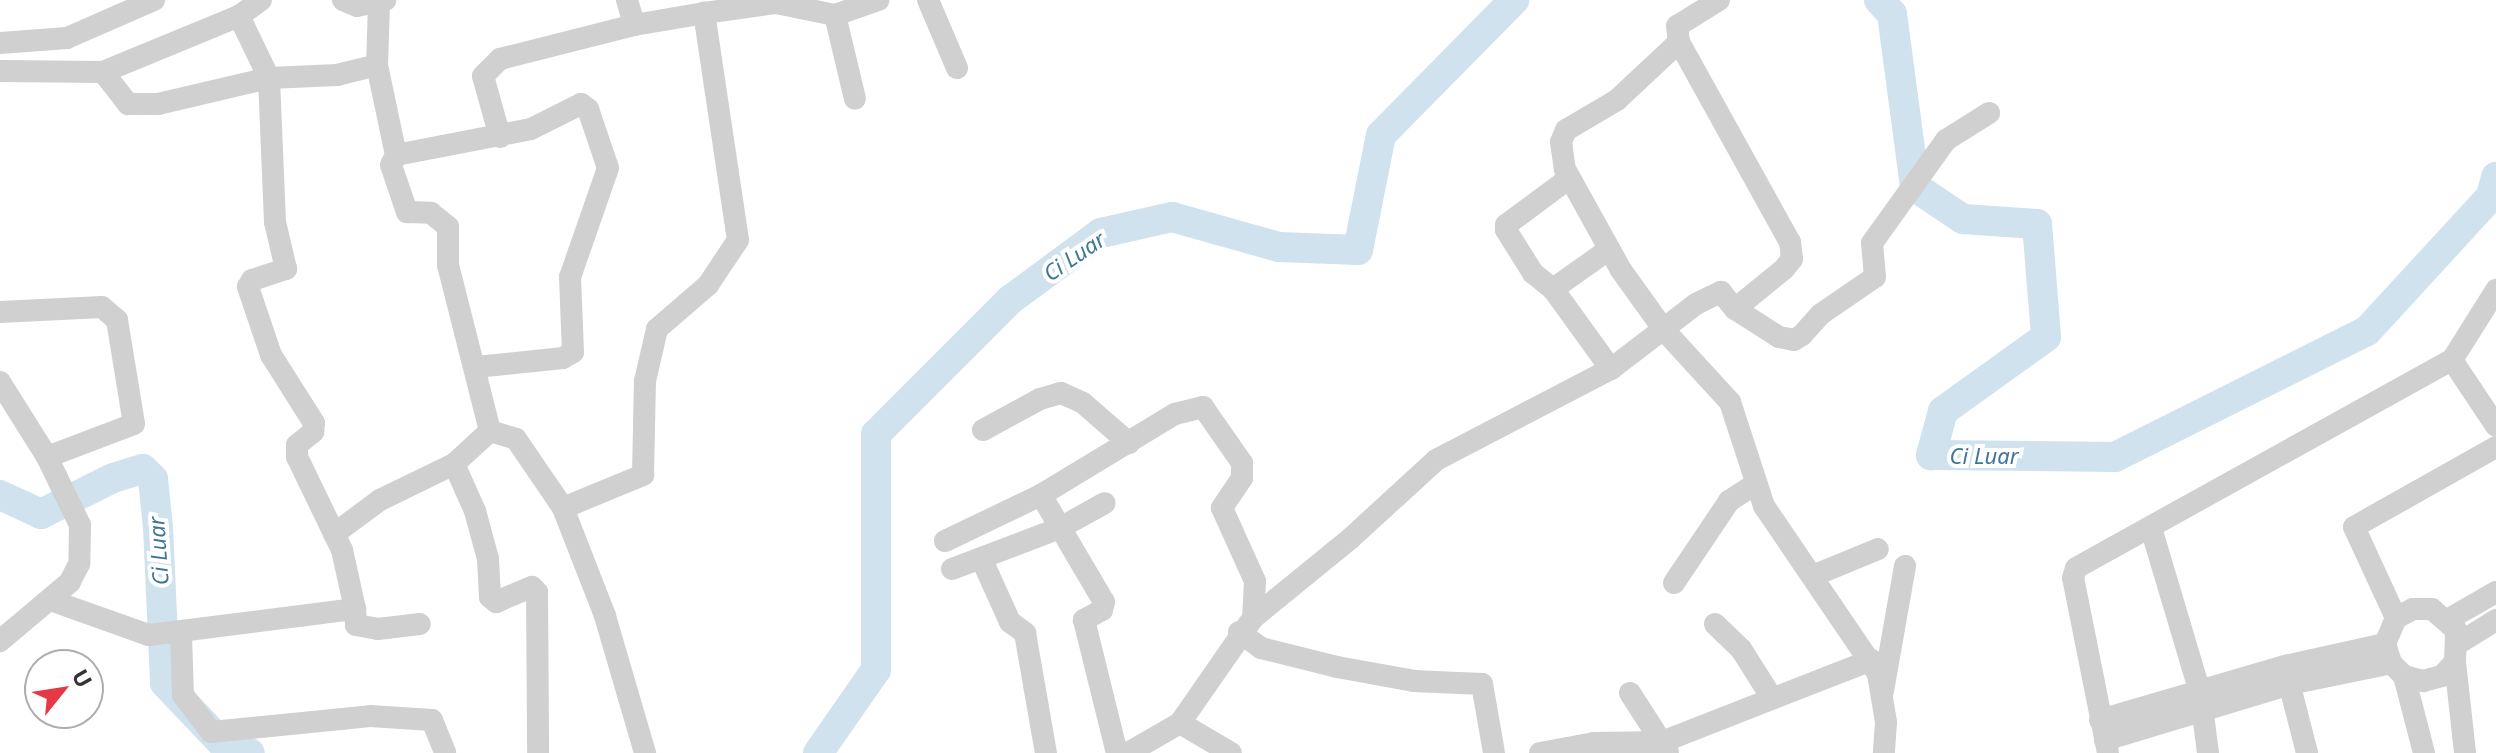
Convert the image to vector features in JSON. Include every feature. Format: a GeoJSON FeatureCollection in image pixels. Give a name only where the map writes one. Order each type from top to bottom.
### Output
{"type":"FeatureCollection","features":[{"type":"Feature","properties":{"kind":"street"},"geometry":{"type":"LineString","coordinates":[[154,0],[67,38],[7,44],[10,72],[103,72],[239,16],[261,0]]}},
{"type":"Feature","properties":{"kind":"street"},"geometry":{"type":"LineString","coordinates":[[343,0],[357,6],[382,1],[377,65],[396,155],[391,165],[407,212],[441,216],[448,227],[448,265],[490,431]]}},
{"type":"Feature","properties":{"kind":"street"},"geometry":{"type":"LineString","coordinates":[[627,0],[634,25]]}},
{"type":"Feature","properties":{"kind":"street"},"geometry":{"type":"LineString","coordinates":[[500,137],[483,76],[489,65],[634,25],[751,3],[782,4],[835,15],[878,0]]}},
{"type":"Feature","properties":{"kind":"street"},"geometry":{"type":"LineString","coordinates":[[928,0],[957,68]]}},
{"type":"Feature","properties":{"kind":"street"},"geometry":{"type":"LineString","coordinates":[[1719,0],[1677,26],[1679,42],[1790,242],[1792,259],[1735,309]]}},
{"type":"Feature","properties":{"kind":"street"},"geometry":{"type":"LineString","coordinates":[[563,508],[643,475],[645,381],[657,329],[708,285],[738,240],[704,13]]}},
{"type":"Feature","properties":{"kind":"street"},"geometry":{"type":"LineString","coordinates":[[835,15],[855,99]]}},
{"type":"Feature","properties":{"kind":"street"},"geometry":{"type":"LineString","coordinates":[[239,16],[269,78],[275,222],[286,269],[252,280],[248,287],[271,355],[314,423],[313,432],[297,445],[297,457],[350,571],[356,625],[378,629],[420,624]]}},
{"type":"Feature","properties":{"kind":"street"},"geometry":{"type":"LineString","coordinates":[[1679,42],[1617,100],[1566,130],[1561,142],[1568,179],[1608,250],[1664,330],[1730,402],[1754,485],[1871,660],[1882,696]]}},
{"type":"Feature","properties":{"kind":"street"},"geometry":{"type":"LineString","coordinates":[[103,72],[128,104],[158,104],[269,78],[337,75],[377,65]]}},
{"type":"Feature","properties":{"kind":"street"},"geometry":{"type":"LineString","coordinates":[[396,155],[500,137],[541,125],[581,104],[608,168],[570,277],[573,352],[563,358],[476,367]]}},
{"type":"Feature","properties":{"kind":"street"},"geometry":{"type":"LineString","coordinates":[[1128,753],[1180,723],[1246,625],[1351,538],[1419,471],[1611,369],[1696,304],[1721,292],[1735,309],[1779,337],[1794,340],[1821,314],[1875,277],[1872,243],[1951,135],[1989,113]]}},
{"type":"Feature","properties":{"kind":"street"},"geometry":{"type":"LineString","coordinates":[[1568,179],[1505,227],[1533,273],[1553,289],[1611,369]]}},
{"type":"Feature","properties":{"kind":"street"},"geometry":{"type":"LineString","coordinates":[[1553,289],[1608,250]]}},
{"type":"Feature","properties":{"kind":"street"},"geometry":{"type":"LineString","coordinates":[[2496,290],[2452,360],[2086,562],[2073,578],[2104,738],[2200,702],[2287,675],[2393,661],[2432,678],[2457,652],[2496,620]]}},
{"type":"Feature","properties":{"kind":"street"},"geometry":{"type":"LineString","coordinates":[[0,312],[102,307],[117,320],[134,424],[47,457]]}},
{"type":"Feature","properties":{"kind":"street"},"geometry":{"type":"LineString","coordinates":[[2452,360],[2496,426]]}},
{"type":"Feature","properties":{"kind":"street"},"geometry":{"type":"LineString","coordinates":[[0,382],[47,457],[80,525],[79,564],[50,600],[0,641]]}},
{"type":"Feature","properties":{"kind":"street"},"geometry":{"type":"LineString","coordinates":[[983,430],[1061,393],[1083,403],[1129,443]]}},
{"type":"Feature","properties":{"kind":"street"},"geometry":{"type":"LineString","coordinates":[[945,541],[1041,495],[1195,406],[1209,412],[1244,470],[1222,508],[1255,581],[1246,625],[1261,648],[1337,667],[1414,681],[1482,684],[1494,753]]}},
{"type":"Feature","properties":{"kind":"street"},"geometry":{"type":"LineString","coordinates":[[490,431],[516,439],[563,508],[605,616],[645,753]]}},
{"type":"Feature","properties":{"kind":"street"},"geometry":{"type":"LineString","coordinates":[[334,534],[402,487],[454,464],[490,431]]}},
{"type":"Feature","properties":{"kind":"street"},"geometry":{"type":"LineString","coordinates":[[2424,753],[2393,661],[2396,618],[2354,527],[2496,447]]}},
{"type":"Feature","properties":{"kind":"street"},"geometry":{"type":"LineString","coordinates":[[454,464],[475,511],[488,559],[490,597],[496,602],[532,587],[537,592],[538,753]]}},
{"type":"Feature","properties":{"kind":"street"},"geometry":{"type":"LineString","coordinates":[[1674,583],[1729,501],[1754,485]]}},
{"type":"Feature","properties":{"kind":"street"},"geometry":{"type":"LineString","coordinates":[[1041,495],[1104,602],[1102,610],[1084,620],[1117,753]]}},
{"type":"Feature","properties":{"kind":"street"},"geometry":{"type":"LineString","coordinates":[[952,569],[1060,528],[1105,503]]}},
{"type":"Feature","properties":{"kind":"street"},"geometry":{"type":"LineString","coordinates":[[2151,528],[2200,702],[2208,753]]}},
{"type":"Feature","properties":{"kind":"street"},"geometry":{"type":"LineString","coordinates":[[1815,575],[1878,549]]}},
{"type":"Feature","properties":{"kind":"street"},"geometry":{"type":"LineString","coordinates":[[982,560],[1010,622],[1025,633],[1046,753]]}},
{"type":"Feature","properties":{"kind":"street"},"geometry":{"type":"LineString","coordinates":[[1884,753],[1882,696],[1905,566]]}},
{"type":"Feature","properties":{"kind":"street"},"geometry":{"type":"LineString","coordinates":[[2449,619],[2496,592]]}},
{"type":"Feature","properties":{"kind":"street"},"geometry":{"type":"LineString","coordinates":[[50,600],[165,635],[355,609]]}},
{"type":"Feature","properties":{"kind":"street"},"geometry":{"type":"LineString","coordinates":[[2396,618],[2413,609],[2432,609],[2449,619],[2457,652],[2465,753]]}},
{"type":"Feature","properties":{"kind":"street"},"geometry":{"type":"LineString","coordinates":[[1715,624],[1741,649],[1772,698]]}},
{"type":"Feature","properties":{"kind":"street"},"geometry":{"type":"LineString","coordinates":[[165,635],[183,695],[211,732],[370,716],[432,720],[445,753]]}},
{"type":"Feature","properties":{"kind":"street"},"geometry":{"type":"LineString","coordinates":[[1540,753],[1594,743],[1666,748],[1772,698],[1871,660]]}},
{"type":"Feature","properties":{"kind":"street"},"geometry":{"type":"LineString","coordinates":[[2287,675],[2307,753]]}},
{"type":"Feature","properties":{"kind":"street"},"geometry":{"type":"LineString","coordinates":[[1630,693],[1666,748]]}},
{"type":"Feature","properties":{"kind":"street"},"geometry":{"type":"LineString","coordinates":[[1180,723],[1231,753]]}},
{"type":"Feature","properties":{"kind":"waterway","name":"Ci Luar"},"geometry":{"type":"LineString","coordinates":[[818,753],[876,670],[876,434],[1010,300],[1101,233],[1172,217],[1279,247],[1358,250],[1381,135],[1514,0]]}},
{"type":"Feature","properties":{"kind":"waterway","name":"Ci Luar"},"geometry":{"type":"LineString","coordinates":[[1879,0],[1892,14],[1915,187],[1963,219],[2037,224],[2046,337],[1943,411],[1931,455],[2115,457],[2367,331],[2491,196],[2496,177]]}},
{"type":"Feature","properties":{"kind":"waterway","name":"Ci Luar"},"geometry":{"type":"LineString","coordinates":[[0,495],[41,514],[113,478],[143,469],[153,479],[165,683],[220,741],[250,753]]}}]}
